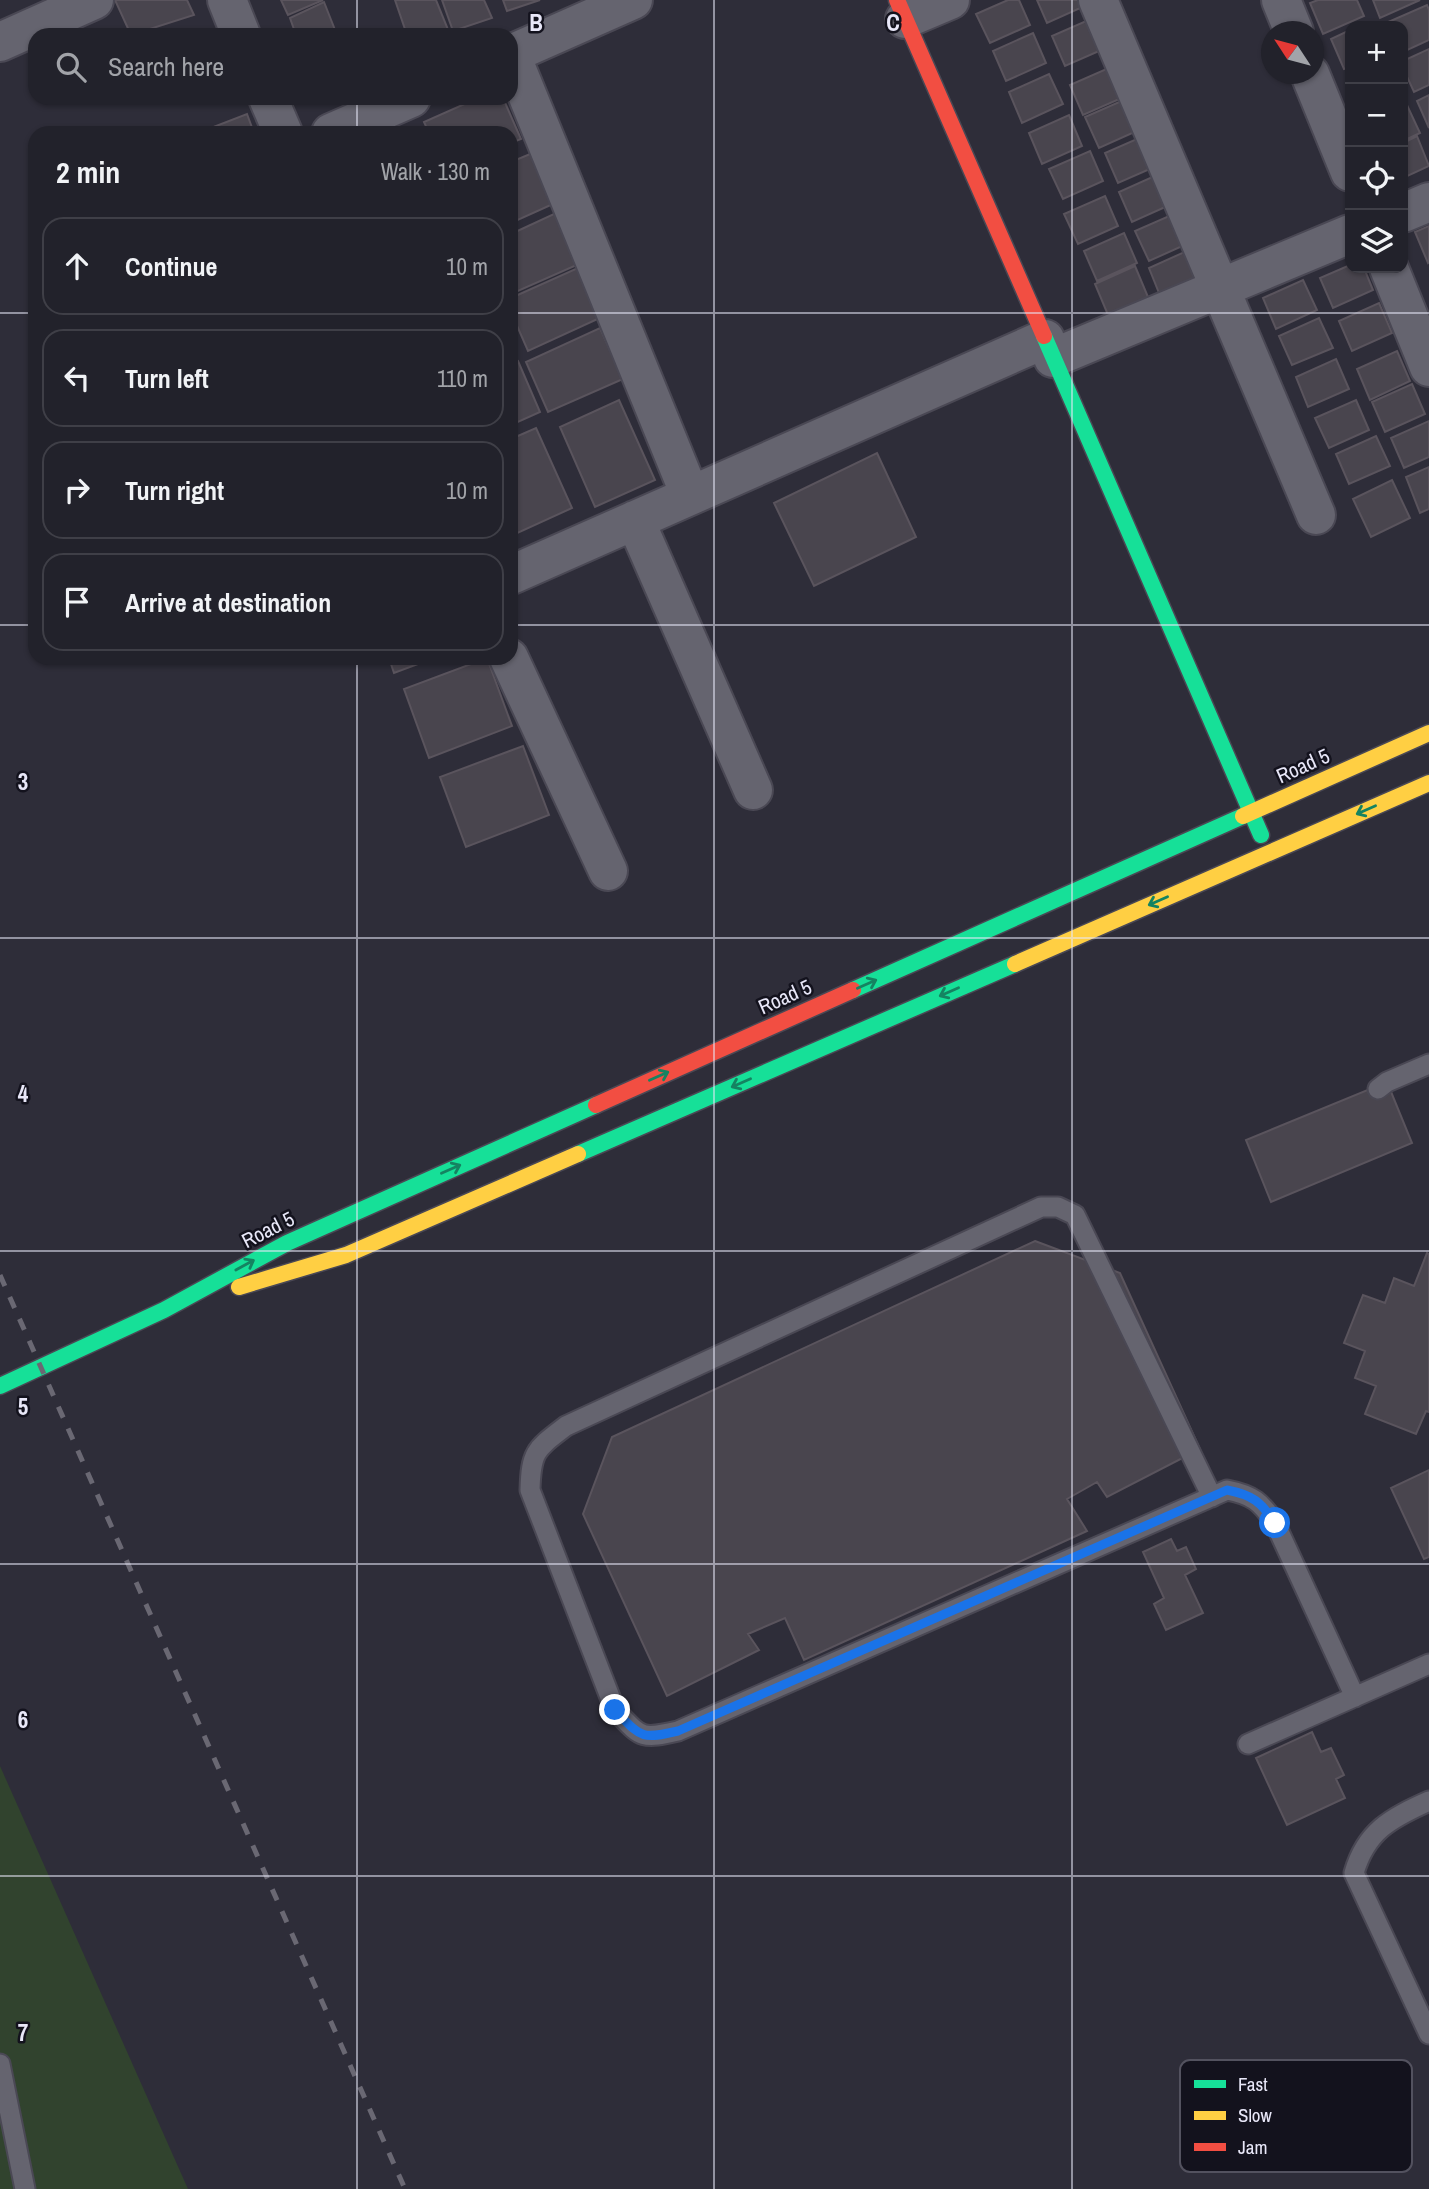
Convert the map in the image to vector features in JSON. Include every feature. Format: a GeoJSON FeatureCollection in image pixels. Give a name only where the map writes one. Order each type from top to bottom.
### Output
{"type":"FeatureCollection","features":[{"type":"Feature","properties":{"kind":"street"},"geometry":{"type":"LineString","coordinates":[[31,28],[94,0]]}},
{"type":"Feature","properties":{"kind":"street"},"geometry":{"type":"LineString","coordinates":[[227,0],[239,28]]}},
{"type":"Feature","properties":{"kind":"street"},"geometry":{"type":"LineString","coordinates":[[518,52],[633,0]]}},
{"type":"Feature","properties":{"kind":"street"},"geometry":{"type":"LineString","coordinates":[[950,0],[901,9],[1269,852]]}},
{"type":"Feature","properties":{"kind":"street"},"geometry":{"type":"LineString","coordinates":[[1097,0],[1315,515]]}},
{"type":"Feature","properties":{"kind":"street"},"geometry":{"type":"LineString","coordinates":[[1281,0],[1290,21]]}},
{"type":"Feature","properties":{"kind":"street"},"geometry":{"type":"LineString","coordinates":[[0,42],[28,29]]}},
{"type":"Feature","properties":{"kind":"street"},"geometry":{"type":"LineString","coordinates":[[518,72],[690,495]]}},
{"type":"Feature","properties":{"kind":"street"},"geometry":{"type":"LineString","coordinates":[[1314,84],[1345,160]]}},
{"type":"Feature","properties":{"kind":"street"},"geometry":{"type":"LineString","coordinates":[[271,105],[280,126]]}},
{"type":"Feature","properties":{"kind":"street"},"geometry":{"type":"LineString","coordinates":[[347,126],[395,105]]}},
{"type":"Feature","properties":{"kind":"street"},"geometry":{"type":"LineString","coordinates":[[1408,211],[1429,202]]}},
{"type":"Feature","properties":{"kind":"street"},"geometry":{"type":"LineString","coordinates":[[518,572],[690,495],[1049,348],[1218,289],[1345,236]]}},
{"type":"Feature","properties":{"kind":"street"},"geometry":{"type":"LineString","coordinates":[[1391,273],[1429,367]]}},
{"type":"Feature","properties":{"kind":"street"},"geometry":{"type":"LineString","coordinates":[[635,520],[752,790]]}},
{"type":"Feature","properties":{"kind":"street"},"geometry":{"type":"LineString","coordinates":[[512,665],[608,871]]}},
{"type":"Feature","properties":{"kind":"street","name":"Road 5"},"geometry":{"type":"LineString","coordinates":[[0,1386],[164,1310],[300,1237],[1429,733]]}},
{"type":"Feature","properties":{"kind":"street","name":"Road 5"},"geometry":{"type":"LineString","coordinates":[[164,1310],[346,1255],[1429,783]]}},
{"type":"Feature","properties":{"kind":"lane"},"geometry":{"type":"LineString","coordinates":[[1378,1089],[1387,1082],[1429,1063]]}},
{"type":"Feature","properties":{"kind":"lane"},"geometry":{"type":"LineString","coordinates":[[1212,1497],[1075,1215],[1058,1206],[1041,1207],[566,1426],[544,1443],[531,1462],[530,1490],[615,1710],[634,1730],[651,1737],[690,1726],[1212,1497],[1227,1490],[1244,1493],[1262,1505],[1275,1523],[1355,1697]]}},
{"type":"Feature","properties":{"kind":"lane"},"geometry":{"type":"LineString","coordinates":[[1248,1744],[1429,1664]]}},
{"type":"Feature","properties":{"kind":"lane"},"geometry":{"type":"LineString","coordinates":[[1429,1801],[1401,1813],[1374,1833],[1360,1853],[1354,1873],[1429,2034]]}},
{"type":"Feature","properties":{"kind":"lane"},"geometry":{"type":"LineString","coordinates":[[0,2064],[25,2189]]}},
{"type":"Feature","properties":{"kind":"green space"},"geometry":{"type":"Polygon","coordinates":[[[0,1766],[188,2189],[0,2189],[0,1766]]]}},
{"type":"Feature","properties":{"kind":"building"},"geometry":{"type":"Polygon","coordinates":[[[115,0],[187,0],[194,15],[153,28],[128,28],[115,0]]]}},
{"type":"Feature","properties":{"kind":"building"},"geometry":{"type":"Polygon","coordinates":[[[281,0],[323,0],[288,15],[281,0]]]}},
{"type":"Feature","properties":{"kind":"building"},"geometry":{"type":"Polygon","coordinates":[[[395,0],[436,0],[447,28],[405,28],[395,0]]]}},
{"type":"Feature","properties":{"kind":"building"},"geometry":{"type":"Polygon","coordinates":[[[442,0],[484,0],[492,18],[462,28],[452,28],[442,0]]]}},
{"type":"Feature","properties":{"kind":"building"},"geometry":{"type":"Polygon","coordinates":[[[503,0],[540,0],[507,11],[503,0]]]}},
{"type":"Feature","properties":{"kind":"building"},"geometry":{"type":"Polygon","coordinates":[[[1008,0],[1019,0],[1030,25],[990,43],[976,14],[1008,0]]]}},
{"type":"Feature","properties":{"kind":"building"},"geometry":{"type":"Polygon","coordinates":[[[1037,0],[1085,0],[1087,5],[1047,23],[1037,0]]]}},
{"type":"Feature","properties":{"kind":"building"},"geometry":{"type":"Polygon","coordinates":[[[1318,0],[1357,0],[1364,16],[1345,21],[1345,24],[1324,34],[1324,21],[1318,21],[1310,3],[1318,0]]]}},
{"type":"Feature","properties":{"kind":"building"},"geometry":{"type":"Polygon","coordinates":[[[1373,0],[1420,0],[1380,18],[1373,0]]]}},
{"type":"Feature","properties":{"kind":"building"},"geometry":{"type":"Polygon","coordinates":[[[324,2],[334,28],[294,28],[290,18],[324,2]]]}},
{"type":"Feature","properties":{"kind":"building"},"geometry":{"type":"Polygon","coordinates":[[[1427,5],[1429,40],[1408,50],[1408,21],[1391,21],[1427,5]]]}},
{"type":"Feature","properties":{"kind":"building"},"geometry":{"type":"Polygon","coordinates":[[[1093,18],[1106,48],[1065,66],[1052,36],[1093,18]]]}},
{"type":"Feature","properties":{"kind":"building"},"geometry":{"type":"Polygon","coordinates":[[[1345,32],[1345,69],[1344,69],[1331,39],[1345,32]]]}},
{"type":"Feature","properties":{"kind":"building"},"geometry":{"type":"Polygon","coordinates":[[[1033,33],[1046,63],[1006,81],[993,51],[1033,33]]]}},
{"type":"Feature","properties":{"kind":"building"},"geometry":{"type":"Polygon","coordinates":[[[1429,49],[1429,85],[1414,92],[1408,79],[1408,59],[1429,49]]]}},
{"type":"Feature","properties":{"kind":"building"},"geometry":{"type":"Polygon","coordinates":[[[1111,67],[1124,97],[1083,115],[1070,85],[1111,67]]]}},
{"type":"Feature","properties":{"kind":"building"},"geometry":{"type":"Polygon","coordinates":[[[1049,74],[1063,104],[1022,123],[1009,92],[1049,74]]]}},
{"type":"Feature","properties":{"kind":"building"},"geometry":{"type":"Polygon","coordinates":[[[1429,95],[1429,128],[1417,101],[1429,95]]]}},
{"type":"Feature","properties":{"kind":"building"},"geometry":{"type":"Polygon","coordinates":[[[1126,99],[1139,130],[1099,148],[1085,117],[1126,99]]]}},
{"type":"Feature","properties":{"kind":"building"},"geometry":{"type":"Polygon","coordinates":[[[462,105],[506,105],[515,126],[426,126],[424,122],[462,105]]]}},
{"type":"Feature","properties":{"kind":"building"},"geometry":{"type":"Polygon","coordinates":[[[1408,107],[1420,133],[1408,139],[1408,107]]]}},
{"type":"Feature","properties":{"kind":"building"},"geometry":{"type":"Polygon","coordinates":[[[247,114],[251,126],[216,126],[247,114]]]}},
{"type":"Feature","properties":{"kind":"building"},"geometry":{"type":"Polygon","coordinates":[[[1069,115],[1082,146],[1042,164],[1029,133],[1069,115]]]}},
{"type":"Feature","properties":{"kind":"building"},"geometry":{"type":"Polygon","coordinates":[[[1146,135],[1159,165],[1118,183],[1105,153],[1146,135]]]}},
{"type":"Feature","properties":{"kind":"building"},"geometry":{"type":"Polygon","coordinates":[[[1417,136],[1429,166],[1408,176],[1408,147],[1408,140],[1417,136]]]}},
{"type":"Feature","properties":{"kind":"building"},"geometry":{"type":"Polygon","coordinates":[[[1090,151],[1103,181],[1063,199],[1049,169],[1090,151]]]}},
{"type":"Feature","properties":{"kind":"building"},"geometry":{"type":"Polygon","coordinates":[[[530,154],[553,204],[518,220],[518,159],[530,154]]]}},
{"type":"Feature","properties":{"kind":"building"},"geometry":{"type":"Polygon","coordinates":[[[1159,174],[1172,204],[1132,222],[1119,192],[1159,174]]]}},
{"type":"Feature","properties":{"kind":"building"},"geometry":{"type":"Polygon","coordinates":[[[1105,196],[1118,226],[1078,244],[1064,214],[1105,196]]]}},
{"type":"Feature","properties":{"kind":"building"},"geometry":{"type":"Polygon","coordinates":[[[556,213],[579,264],[518,291],[518,231],[556,213]]]}},
{"type":"Feature","properties":{"kind":"building"},"geometry":{"type":"Polygon","coordinates":[[[1176,213],[1189,243],[1149,261],[1135,231],[1176,213]]]}},
{"type":"Feature","properties":{"kind":"building"},"geometry":{"type":"Polygon","coordinates":[[[1429,226],[1429,262],[1428,263],[1415,232],[1429,226]]]}},
{"type":"Feature","properties":{"kind":"building"},"geometry":{"type":"Polygon","coordinates":[[[1124,233],[1137,263],[1097,281],[1084,251],[1124,233]]]}},
{"type":"Feature","properties":{"kind":"building"},"geometry":{"type":"Polygon","coordinates":[[[1189,250],[1202,280],[1161,298],[1149,268],[1189,250]]]}},
{"type":"Feature","properties":{"kind":"building"},"geometry":{"type":"Polygon","coordinates":[[[1135,266],[1148,297],[1108,315],[1095,284],[1135,266]]]}},
{"type":"Feature","properties":{"kind":"building"},"geometry":{"type":"Polygon","coordinates":[[[580,267],[602,317],[528,351],[518,328],[518,295],[580,267]]]}},
{"type":"Feature","properties":{"kind":"building"},"geometry":{"type":"Polygon","coordinates":[[[1345,267],[1345,273],[1366,273],[1373,290],[1333,308],[1320,278],[1345,267]]]}},
{"type":"Feature","properties":{"kind":"building"},"geometry":{"type":"Polygon","coordinates":[[[1303,280],[1317,310],[1276,329],[1263,298],[1303,280]]]}},
{"type":"Feature","properties":{"kind":"building"},"geometry":{"type":"Polygon","coordinates":[[[1379,303],[1392,333],[1352,351],[1339,321],[1379,303]]]}},
{"type":"Feature","properties":{"kind":"building"},"geometry":{"type":"Polygon","coordinates":[[[1319,318],[1333,348],[1292,365],[1279,336],[1319,318]]]}},
{"type":"Feature","properties":{"kind":"building"},"geometry":{"type":"Polygon","coordinates":[[[600,328],[623,379],[548,412],[526,362],[600,328]]]}},
{"type":"Feature","properties":{"kind":"building"},"geometry":{"type":"Polygon","coordinates":[[[1397,351],[1410,381],[1370,400],[1357,369],[1397,351]]]}},
{"type":"Feature","properties":{"kind":"building"},"geometry":{"type":"Polygon","coordinates":[[[1336,359],[1349,389],[1308,407],[1296,377],[1336,359]]]}},
{"type":"Feature","properties":{"kind":"building"},"geometry":{"type":"Polygon","coordinates":[[[518,361],[540,412],[518,422],[518,361]]]}},
{"type":"Feature","properties":{"kind":"building"},"geometry":{"type":"Polygon","coordinates":[[[1412,384],[1425,414],[1385,432],[1372,402],[1412,384]]]}},
{"type":"Feature","properties":{"kind":"building"},"geometry":{"type":"Polygon","coordinates":[[[619,400],[655,480],[595,507],[560,427],[619,400]]]}},
{"type":"Feature","properties":{"kind":"building"},"geometry":{"type":"Polygon","coordinates":[[[1356,400],[1369,430],[1329,448],[1315,418],[1356,400]]]}},
{"type":"Feature","properties":{"kind":"building"},"geometry":{"type":"Polygon","coordinates":[[[1429,421],[1429,457],[1404,468],[1391,438],[1429,421]]]}},
{"type":"Feature","properties":{"kind":"building"},"geometry":{"type":"Polygon","coordinates":[[[536,428],[572,508],[518,533],[518,436],[536,428]]]}},
{"type":"Feature","properties":{"kind":"building"},"geometry":{"type":"Polygon","coordinates":[[[1376,436],[1390,466],[1349,484],[1336,454],[1376,436]]]}},
{"type":"Feature","properties":{"kind":"building"},"geometry":{"type":"Polygon","coordinates":[[[877,453],[916,537],[814,586],[774,503],[877,453]]]}},
{"type":"Feature","properties":{"kind":"building"},"geometry":{"type":"Polygon","coordinates":[[[1429,467],[1429,509],[1420,513],[1406,477],[1429,467]]]}},
{"type":"Feature","properties":{"kind":"building"},"geometry":{"type":"Polygon","coordinates":[[[1392,480],[1410,518],[1371,537],[1353,499],[1392,480]]]}},
{"type":"Feature","properties":{"kind":"building"},"geometry":{"type":"Polygon","coordinates":[[[391,665],[415,665],[394,673],[391,665]]]}},
{"type":"Feature","properties":{"kind":"building"},"geometry":{"type":"Polygon","coordinates":[[[468,665],[490,665],[512,726],[429,758],[404,689],[468,665]]]}},
{"type":"Feature","properties":{"kind":"building"},"geometry":{"type":"Polygon","coordinates":[[[523,746],[549,815],[466,847],[440,777],[523,746]]]}},
{"type":"Feature","properties":{"kind":"building"},"geometry":{"type":"Polygon","coordinates":[[[1387,1082],[1412,1143],[1271,1202],[1246,1140],[1387,1082]]]}},
{"type":"Feature","properties":{"kind":"building"},"geometry":{"type":"Polygon","coordinates":[[[1035,1241],[1120,1273],[1200,1449],[1107,1497],[1097,1482],[1067,1499],[1087,1531],[804,1660],[785,1618],[748,1634],[759,1650],[667,1696],[583,1514],[612,1437],[1035,1241]]]}},
{"type":"Feature","properties":{"kind":"building"},"geometry":{"type":"Polygon","coordinates":[[[1427,1253],[1429,1412],[1426,1411],[1416,1434],[1365,1414],[1376,1386],[1355,1378],[1365,1351],[1344,1343],[1363,1295],[1385,1303],[1394,1278],[1414,1286],[1427,1253]]]}},
{"type":"Feature","properties":{"kind":"building"},"geometry":{"type":"Polygon","coordinates":[[[1429,1470],[1429,1557],[1424,1559],[1391,1488],[1429,1470]]]}},
{"type":"Feature","properties":{"kind":"building"},"geometry":{"type":"Polygon","coordinates":[[[1171,1539],[1177,1551],[1186,1547],[1196,1569],[1185,1575],[1203,1613],[1166,1630],[1154,1604],[1164,1598],[1143,1552],[1171,1539]]]}},
{"type":"Feature","properties":{"kind":"building"},"geometry":{"type":"Polygon","coordinates":[[[1312,1732],[1321,1752],[1331,1748],[1344,1775],[1336,1779],[1345,1798],[1287,1825],[1256,1758],[1312,1732]]]}},
{"type":"Feature","properties":{"kind":"railway"},"geometry":{"type":"LineString","coordinates":[[0,1275],[405,2189]]}},
{"type":"Feature","properties":{"kind":"traffic: fast"},"geometry":{"type":"LineString","coordinates":[[1044,336],[1261,835]]}},
{"type":"Feature","properties":{"kind":"traffic: fast"},"geometry":{"type":"LineString","coordinates":[[853,990],[1243,816]]}},
{"type":"Feature","properties":{"kind":"traffic: fast"},"geometry":{"type":"LineString","coordinates":[[578,1154],[1015,964]]}},
{"type":"Feature","properties":{"kind":"traffic: fast"},"geometry":{"type":"LineString","coordinates":[[0,1386],[164,1310],[287,1243],[596,1105]]}},
{"type":"Feature","properties":{"kind":"traffic: slow"},"geometry":{"type":"LineString","coordinates":[[1243,816],[1429,733]]}},
{"type":"Feature","properties":{"kind":"traffic: slow"},"geometry":{"type":"LineString","coordinates":[[1015,964],[1429,783]]}},
{"type":"Feature","properties":{"kind":"traffic: slow"},"geometry":{"type":"LineString","coordinates":[[239,1287],[346,1255],[578,1154]]}},
{"type":"Feature","properties":{"kind":"traffic: jam"},"geometry":{"type":"LineString","coordinates":[[897,0],[1044,336]]}},
{"type":"Feature","properties":{"kind":"traffic: jam"},"geometry":{"type":"LineString","coordinates":[[596,1105],[853,990]]}},
{"type":"Feature","properties":{"kind":"route"},"geometry":{"type":"LineString","coordinates":[[615,1710],[634,1730],[651,1737],[678,1731],[1227,1490],[1244,1493],[1262,1505],[1275,1523]]}}]}
